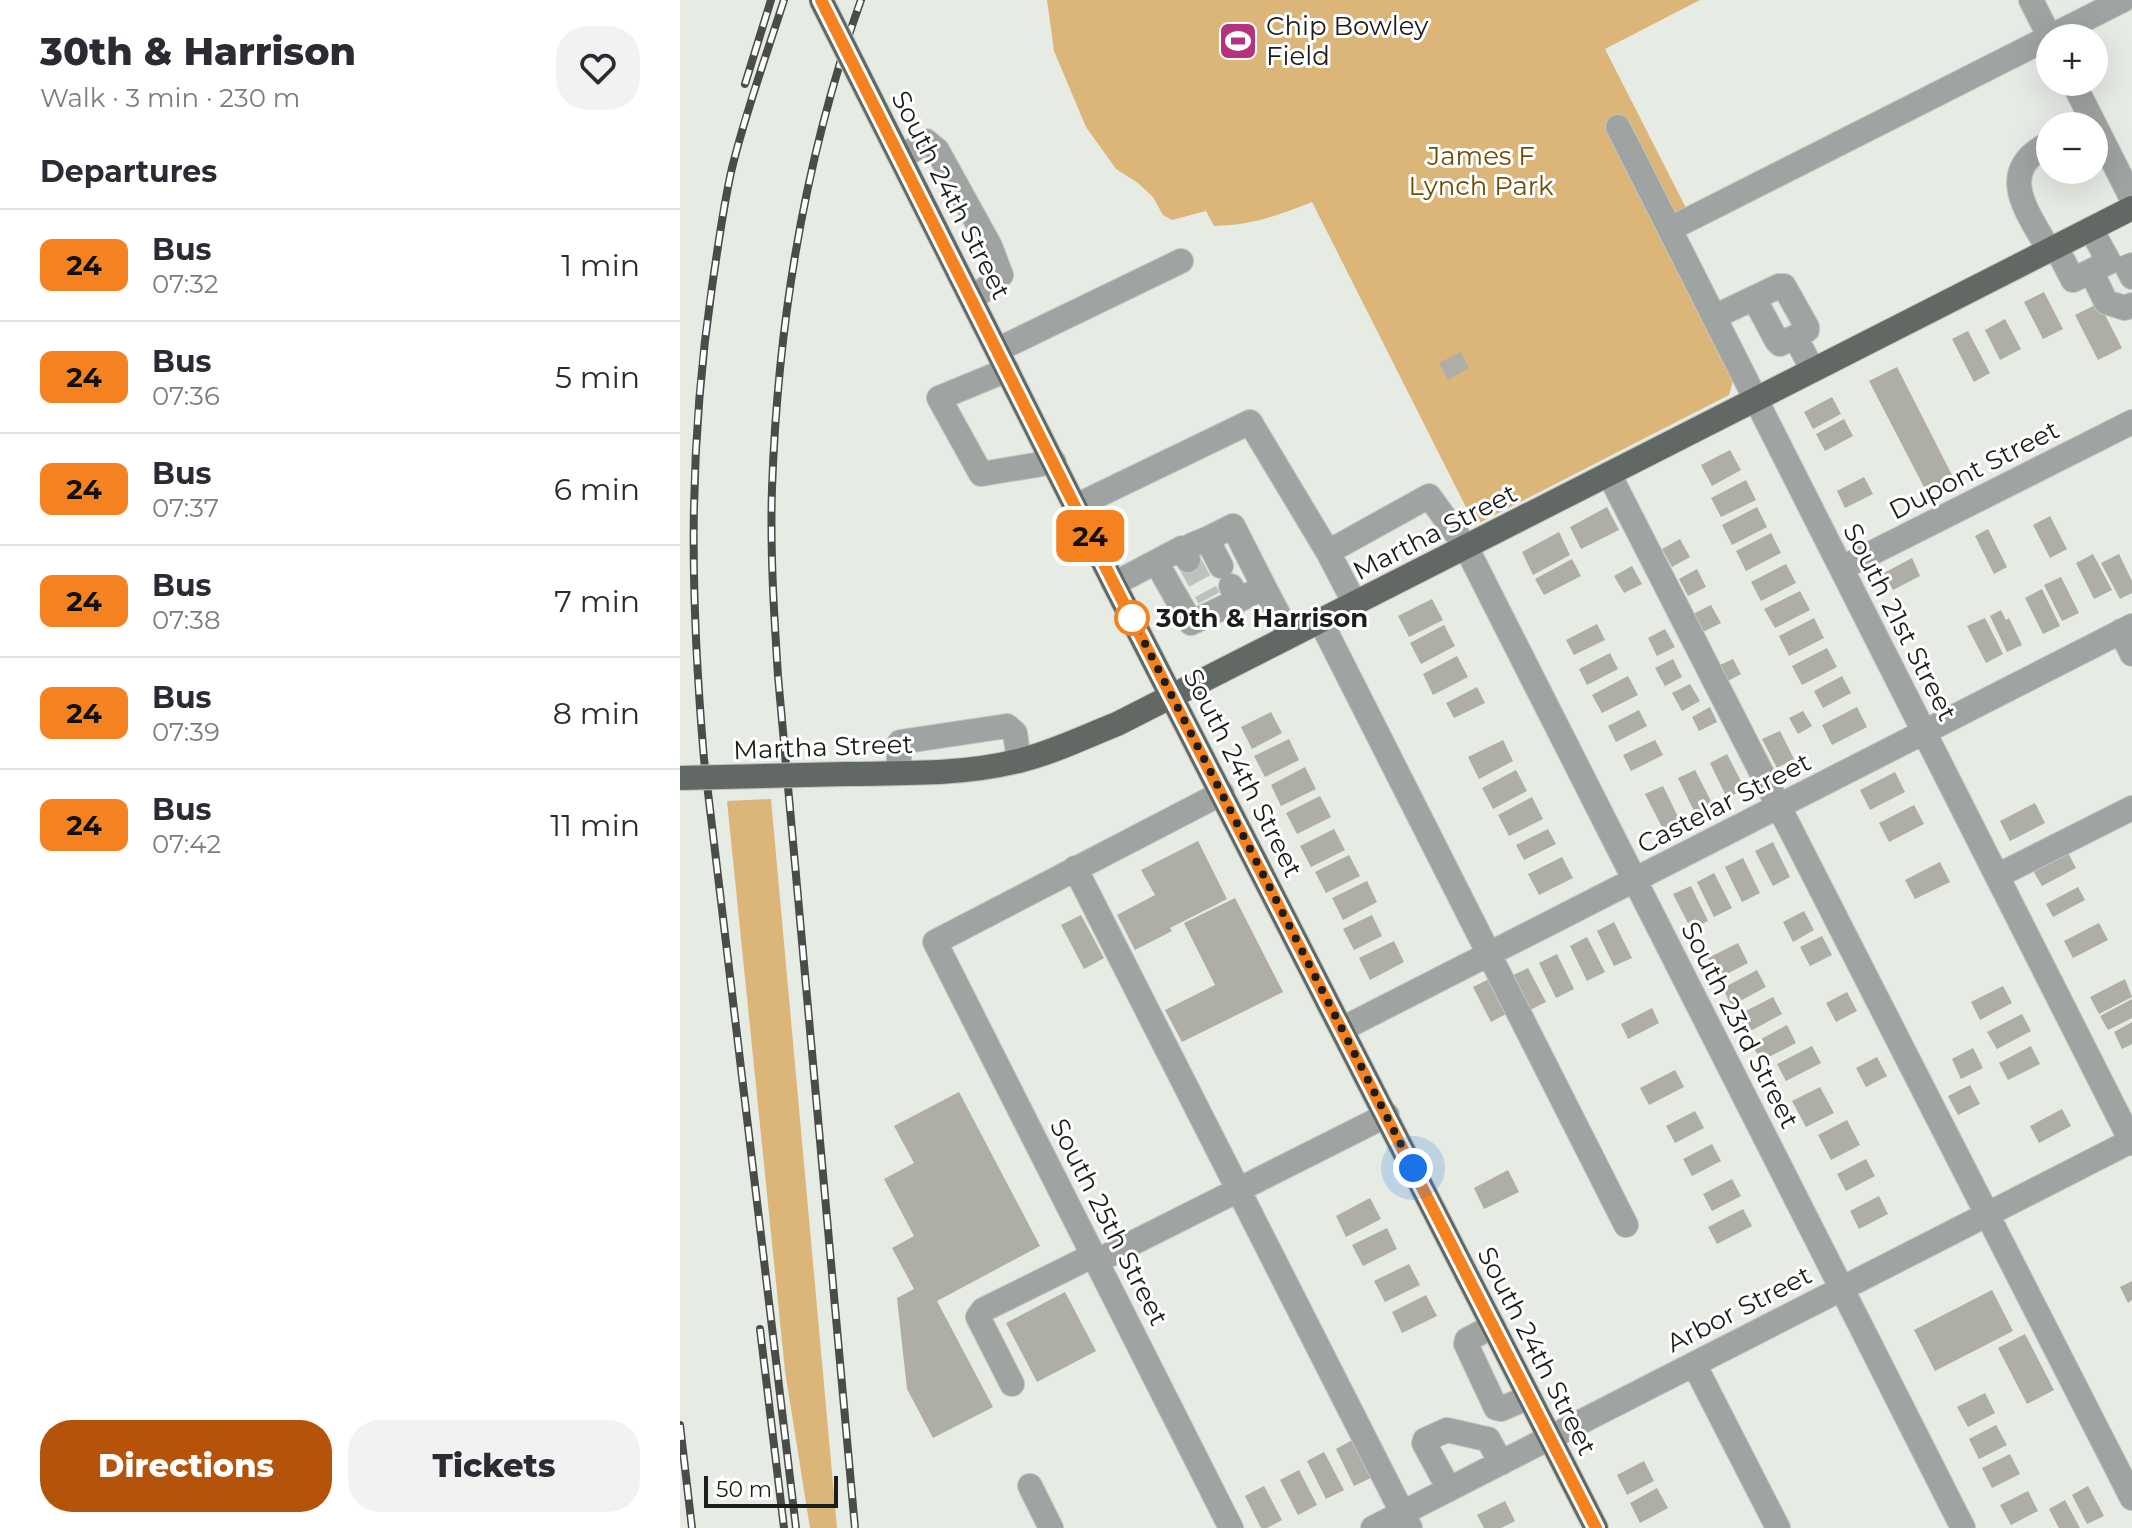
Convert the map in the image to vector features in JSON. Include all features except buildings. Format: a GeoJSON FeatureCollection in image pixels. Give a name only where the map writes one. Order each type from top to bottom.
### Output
{"type":"FeatureCollection","features":[{"type":"Feature","properties":{"kind":"main road","name":"South 24th Street"},"geometry":{"type":"LineString","coordinates":[[821,0],[1114,584],[1596,1528]]}},
{"type":"Feature","properties":{"kind":"main road","name":"Martha Street"},"geometry":{"type":"LineString","coordinates":[[680,778],[966,771],[1043,754],[1172,698],[2132,208]]}},
{"type":"Feature","properties":{"kind":"street"},"geometry":{"type":"LineString","coordinates":[[2031,0],[2043,24]]}},
{"type":"Feature","properties":{"kind":"street"},"geometry":{"type":"LineString","coordinates":[[2076,24],[2123,0]]}},
{"type":"Feature","properties":{"kind":"street"},"geometry":{"type":"LineString","coordinates":[[1670,229],[2036,44]]}},
{"type":"Feature","properties":{"kind":"street","name":"South 21st Street"},"geometry":{"type":"LineString","coordinates":[[1618,127],[2132,1142]]}},
{"type":"Feature","properties":{"kind":"street"},"geometry":{"type":"LineString","coordinates":[[896,149],[926,141],[937,150],[990,246],[1001,275],[972,300]]}},
{"type":"Feature","properties":{"kind":"street"},"geometry":{"type":"LineString","coordinates":[[2036,151],[2030,154],[2020,170],[2018,181],[2025,207],[2073,280],[2118,268]]}},
{"type":"Feature","properties":{"kind":"street"},"geometry":{"type":"LineString","coordinates":[[2108,157],[2132,199]]}},
{"type":"Feature","properties":{"kind":"street"},"geometry":{"type":"LineString","coordinates":[[2091,229],[2118,268]]}},
{"type":"Feature","properties":{"kind":"street"},"geometry":{"type":"LineString","coordinates":[[1054,462],[981,474],[939,398],[1181,261]]}},
{"type":"Feature","properties":{"kind":"street"},"geometry":{"type":"LineString","coordinates":[[2118,268],[2106,302],[2125,308],[2132,305]]}},
{"type":"Feature","properties":{"kind":"street"},"geometry":{"type":"LineString","coordinates":[[1714,317],[1779,286],[1787,289],[1807,330],[1780,344],[1754,298]]}},
{"type":"Feature","properties":{"kind":"street"},"geometry":{"type":"LineString","coordinates":[[1795,337],[1813,370]]}},
{"type":"Feature","properties":{"kind":"street"},"geometry":{"type":"LineString","coordinates":[[1076,506],[1250,422],[1328,552],[1355,604]]}},
{"type":"Feature","properties":{"kind":"street","name":"Dupont Street"},"geometry":{"type":"LineString","coordinates":[[1842,568],[2132,422]]}},
{"type":"Feature","properties":{"kind":"street"},"geometry":{"type":"LineString","coordinates":[[1609,474],[2132,1498]]}},
{"type":"Feature","properties":{"kind":"street","name":"South 23rd Street"},"geometry":{"type":"LineString","coordinates":[[1328,552],[1429,496],[1466,547],[1842,1288],[1957,1526]]}},
{"type":"Feature","properties":{"kind":"street"},"geometry":{"type":"LineString","coordinates":[[1114,584],[1156,562],[1185,554],[1233,526],[1290,636]]}},
{"type":"Feature","properties":{"kind":"street"},"geometry":{"type":"LineString","coordinates":[[1207,539],[1230,584]]}},
{"type":"Feature","properties":{"kind":"street"},"geometry":{"type":"LineString","coordinates":[[1156,562],[1191,623],[1230,584]]}},
{"type":"Feature","properties":{"kind":"street"},"geometry":{"type":"LineString","coordinates":[[1230,584],[1264,587]]}},
{"type":"Feature","properties":{"kind":"street"},"geometry":{"type":"LineString","coordinates":[[1321,622],[1626,1225]]}},
{"type":"Feature","properties":{"kind":"street"},"geometry":{"type":"LineString","coordinates":[[2126,628],[2132,654]]}},
{"type":"Feature","properties":{"kind":"street","name":"Castelar Street"},"geometry":{"type":"LineString","coordinates":[[1342,1029],[2126,628]]}},
{"type":"Feature","properties":{"kind":"street"},"geometry":{"type":"LineString","coordinates":[[898,773],[900,742],[1007,726],[1015,733],[1019,761]]}},
{"type":"Feature","properties":{"kind":"street"},"geometry":{"type":"LineString","coordinates":[[1222,793],[1075,868],[1407,1520]]}},
{"type":"Feature","properties":{"kind":"street"},"geometry":{"type":"LineString","coordinates":[[1997,876],[2132,808]]}},
{"type":"Feature","properties":{"kind":"street","name":"South 25th Street"},"geometry":{"type":"LineString","coordinates":[[1075,868],[935,942],[1231,1528]]}},
{"type":"Feature","properties":{"kind":"street"},"geometry":{"type":"LineString","coordinates":[[1012,1384],[978,1317],[983,1310],[1239,1190],[1387,1115]]}},
{"type":"Feature","properties":{"kind":"street","name":"Arbor Street"},"geometry":{"type":"LineString","coordinates":[[1373,1528],[1407,1520],[1449,1489],[2132,1142]]}},
{"type":"Feature","properties":{"kind":"street"},"geometry":{"type":"LineString","coordinates":[[1493,1326],[1467,1340],[1466,1344],[1496,1408],[1501,1409],[1529,1397]]}},
{"type":"Feature","properties":{"kind":"street"},"geometry":{"type":"LineString","coordinates":[[1694,1364],[1778,1528]]}},
{"type":"Feature","properties":{"kind":"street"},"geometry":{"type":"LineString","coordinates":[[1449,1489],[1425,1440],[1447,1430],[1488,1439],[1501,1463]]}},
{"type":"Feature","properties":{"kind":"street"},"geometry":{"type":"LineString","coordinates":[[1030,1486],[1051,1528]]}},
{"type":"Feature","properties":{"kind":"green space","name":"James F Lynch Park"},"geometry":{"type":"Polygon","coordinates":[[[1047,0],[1700,0],[1605,49],[1687,210],[1658,225],[1733,381],[1729,395],[1475,525],[1312,202],[1241,224],[1214,226],[1206,211],[1172,220],[1163,215],[1153,197],[1116,169],[1086,127],[1054,51],[1047,0]]]}},
{"type":"Feature","properties":{"kind":"green space"},"geometry":{"type":"Polygon","coordinates":[[[771,799],[837,1528],[810,1528],[785,1371],[727,801],[771,799]]]}},
{"type":"Feature","properties":{"kind":"tunnel"},"geometry":{"type":"LineString","coordinates":[[1188,560],[1209,598]]}},
{"type":"Feature","properties":{"kind":"railway"},"geometry":{"type":"LineString","coordinates":[[745,84],[771,0]]}},
{"type":"Feature","properties":{"kind":"railway"},"geometry":{"type":"LineString","coordinates":[[784,0],[738,147],[721,227],[699,407],[694,581],[704,759],[796,1528]]}},
{"type":"Feature","properties":{"kind":"railway"},"geometry":{"type":"LineString","coordinates":[[855,1528],[778,676],[772,512],[775,426],[798,241],[824,119],[861,0]]}},
{"type":"Feature","properties":{"kind":"railway"},"geometry":{"type":"LineString","coordinates":[[760,1329],[784,1528]]}},
{"type":"Feature","properties":{"kind":"railway"},"geometry":{"type":"LineString","coordinates":[[680,1425],[692,1528]]}},
{"type":"Feature","properties":{"kind":"bus line","name":"24"},"geometry":{"type":"LineString","coordinates":[[821,0],[1114,584],[1596,1528]]}},
{"type":"Feature","properties":{"kind":"place","name":"Chip Bowley Field"},"geometry":{"type":"Point","coordinates":[1238,41]}},
{"type":"Feature","properties":{"kind":"place","name":"30th & Harrison"},"geometry":{"type":"Point","coordinates":[1132,618]}},
{"type":"Feature","properties":{"kind":"route"},"geometry":{"type":"LineString","coordinates":[[1132,618],[1413,1168]]}}]}
